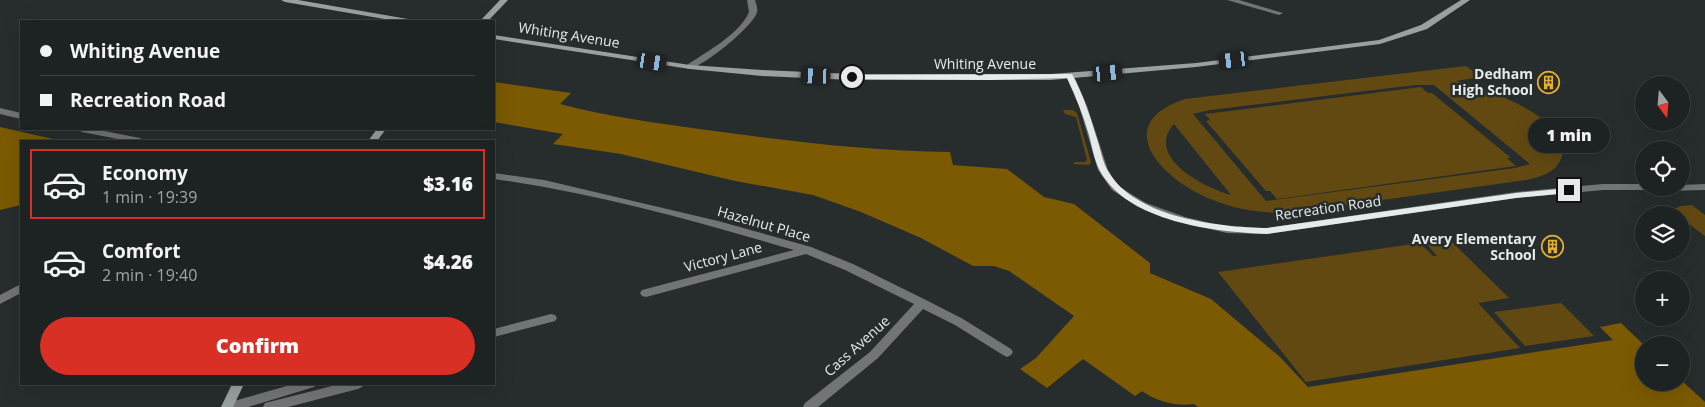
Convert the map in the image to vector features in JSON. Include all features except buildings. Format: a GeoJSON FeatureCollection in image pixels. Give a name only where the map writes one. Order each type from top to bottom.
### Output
{"type":"FeatureCollection","features":[{"type":"Feature","properties":{"kind":"street"},"geometry":{"type":"LineString","coordinates":[[285,0],[402,20]]}},
{"type":"Feature","properties":{"kind":"street"},"geometry":{"type":"LineString","coordinates":[[485,20],[504,0]]}},
{"type":"Feature","properties":{"kind":"street"},"geometry":{"type":"LineString","coordinates":[[690,67],[739,31],[753,12],[751,0]]}},
{"type":"Feature","properties":{"kind":"street"},"geometry":{"type":"LineString","coordinates":[[1231,0],[1278,13]]}},
{"type":"Feature","properties":{"kind":"street","name":"Whiting Avenue"},"geometry":{"type":"LineString","coordinates":[[495,37],[690,67],[762,74],[991,78],[1070,76],[1196,65],[1380,42],[1424,27],[1466,0]]}},
{"type":"Feature","properties":{"kind":"street","name":"Recreation Road"},"geometry":{"type":"LineString","coordinates":[[1070,76],[1084,106],[1103,170],[1115,188],[1142,205],[1182,220],[1228,230],[1267,231],[1516,196],[1603,187],[1635,187]]}},
{"type":"Feature","properties":{"kind":"street"},"geometry":{"type":"LineString","coordinates":[[0,111],[20,116]]}},
{"type":"Feature","properties":{"kind":"street"},"geometry":{"type":"LineString","coordinates":[[87,130],[135,140]]}},
{"type":"Feature","properties":{"kind":"street","name":"Hazelnut Place"},"geometry":{"type":"LineString","coordinates":[[495,176],[544,183],[718,224],[807,250],[849,267],[922,303],[959,322],[1007,352]]}},
{"type":"Feature","properties":{"kind":"street"},"geometry":{"type":"LineString","coordinates":[[1690,188],[1705,187]]}},
{"type":"Feature","properties":{"kind":"street","name":"Victory Lane"},"geometry":{"type":"LineString","coordinates":[[646,293],[807,250]]}},
{"type":"Feature","properties":{"kind":"street"},"geometry":{"type":"LineString","coordinates":[[0,300],[20,289]]}},
{"type":"Feature","properties":{"kind":"street","name":"Cass Avenue"},"geometry":{"type":"LineString","coordinates":[[809,407],[874,355],[922,303]]}},
{"type":"Feature","properties":{"kind":"street"},"geometry":{"type":"LineString","coordinates":[[495,333],[551,318]]}},
{"type":"Feature","properties":{"kind":"street"},"geometry":{"type":"LineString","coordinates":[[227,407],[238,385]]}},
{"type":"Feature","properties":{"kind":"street"},"geometry":{"type":"LineString","coordinates":[[231,407],[307,385]]}},
{"type":"Feature","properties":{"kind":"street"},"geometry":{"type":"LineString","coordinates":[[269,407],[354,385]]}},
{"type":"Feature","properties":{"kind":"shaded area"},"geometry":{"type":"Polygon","coordinates":[[[1466,66],[1481,77],[1456,81],[1503,97],[1538,116],[1552,128],[1560,141],[1562,155],[1553,170],[1526,180],[1289,213],[1250,210],[1231,206],[1195,192],[1162,167],[1152,152],[1147,138],[1150,123],[1162,110],[1185,99],[1466,66]],[[1415,85],[1210,110],[1193,114],[1266,201],[1515,168],[1530,164],[1434,85],[1415,85]],[[1174,124],[1167,136],[1167,148],[1172,159],[1182,169],[1207,186],[1231,195],[1174,124]]]}},
{"type":"Feature","properties":{"kind":"shaded area"},"geometry":{"type":"Polygon","coordinates":[[[495,82],[571,93],[560,104],[596,113],[737,134],[828,145],[950,152],[953,165],[1007,169],[1044,197],[1074,204],[1150,263],[1150,273],[1211,299],[1280,357],[1308,387],[1613,340],[1600,327],[1621,323],[1635,336],[1635,391],[1690,391],[1690,388],[1705,402],[1705,407],[1198,407],[1194,404],[1180,405],[1166,402],[1142,391],[1135,396],[1083,359],[1047,388],[1020,369],[1036,358],[1074,316],[1009,271],[994,266],[973,266],[921,238],[861,212],[813,195],[735,181],[621,154],[553,144],[563,134],[495,122],[495,82]]]}},
{"type":"Feature","properties":{"kind":"shaded area"},"geometry":{"type":"Polygon","coordinates":[[[1421,87],[1428,93],[1432,93],[1511,158],[1507,158],[1516,166],[1277,199],[1270,191],[1266,191],[1206,121],[1210,120],[1205,114],[1421,87]]]}},
{"type":"Feature","properties":{"kind":"shaded area"},"geometry":{"type":"Polygon","coordinates":[[[1063,110],[1073,110],[1077,113],[1091,162],[1089,165],[1074,164],[1074,162],[1085,162],[1087,160],[1076,117],[1065,114],[1063,110]]]}},
{"type":"Feature","properties":{"kind":"shaded area"},"geometry":{"type":"Polygon","coordinates":[[[0,127],[58,140],[20,140],[20,205],[0,210],[0,127]]]}},
{"type":"Feature","properties":{"kind":"shaded area"},"geometry":{"type":"Polygon","coordinates":[[[1692,205],[1705,215],[1705,236],[1690,225],[1690,206],[1681,206],[1692,205]]]}},
{"type":"Feature","properties":{"kind":"shaded area"},"geometry":{"type":"Polygon","coordinates":[[[1448,238],[1509,298],[1478,303],[1520,348],[1306,382],[1218,272],[1420,243],[1433,256],[1437,256],[1424,241],[1448,238]]]}},
{"type":"Feature","properties":{"kind":"shaded area"},"geometry":{"type":"Polygon","coordinates":[[[1561,303],[1594,336],[1525,346],[1494,312],[1561,303]]]}},
{"type":"Feature","properties":{"kind":"place","name":"Dedham High School"},"geometry":{"type":"Point","coordinates":[1549,82]}},
{"type":"Feature","properties":{"kind":"place","name":"Avery Elementary School"},"geometry":{"type":"Point","coordinates":[1552,247]}},
{"type":"Feature","properties":{"kind":"route"},"geometry":{"type":"LineString","coordinates":[[852,77],[991,78],[1070,76],[1084,106],[1103,170],[1115,188],[1142,205],[1182,220],[1228,230],[1267,231],[1569,190]]}}]}
